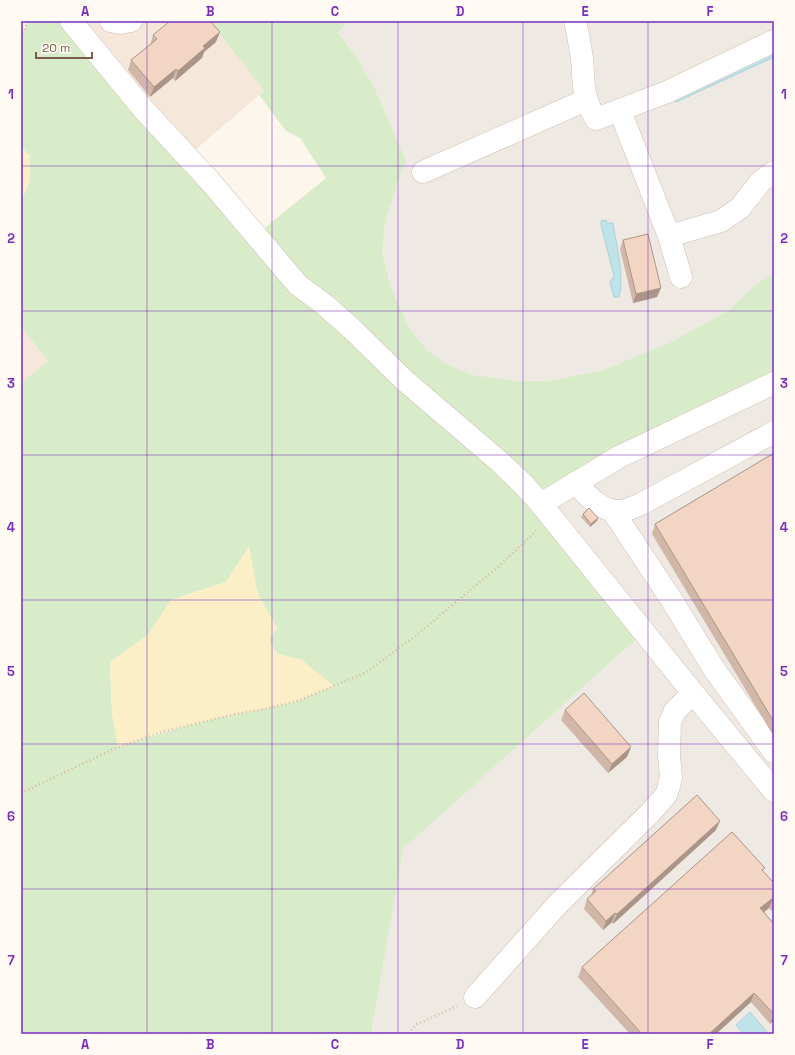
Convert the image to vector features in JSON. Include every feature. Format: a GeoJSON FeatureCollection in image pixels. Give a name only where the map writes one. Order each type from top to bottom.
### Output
{"type":"FeatureCollection","features":[{"type":"Feature","properties":{"kind":"lane"},"geometry":{"type":"LineString","coordinates":[[71,21],[144,110],[208,180],[298,285],[352,328],[404,380],[500,462],[522,483],[546,510],[774,791]]}},
{"type":"Feature","properties":{"kind":"lane"},"geometry":{"type":"LineString","coordinates":[[111,21],[120,23],[131,21]]}},
{"type":"Feature","properties":{"kind":"lane"},"geometry":{"type":"LineString","coordinates":[[576,21],[586,100],[588,107],[596,119],[667,92],[774,41]]}},
{"type":"Feature","properties":{"kind":"lane"},"geometry":{"type":"LineString","coordinates":[[423,172],[586,100]]}},
{"type":"Feature","properties":{"kind":"lane"},"geometry":{"type":"LineString","coordinates":[[620,110],[669,236],[680,277]]}},
{"type":"Feature","properties":{"kind":"lane"},"geometry":{"type":"LineString","coordinates":[[669,236],[721,221],[740,208],[761,180],[774,172]]}},
{"type":"Feature","properties":{"kind":"lane"},"geometry":{"type":"LineString","coordinates":[[546,510],[575,483],[619,457],[774,383]]}},
{"type":"Feature","properties":{"kind":"lane"},"geometry":{"type":"LineString","coordinates":[[575,483],[602,506],[620,511],[628,509],[643,503],[774,432]]}},
{"type":"Feature","properties":{"kind":"lane"},"geometry":{"type":"LineString","coordinates":[[612,510],[671,599],[714,669],[774,752]]}},
{"type":"Feature","properties":{"kind":"lane"},"geometry":{"type":"LineString","coordinates":[[475,997],[557,905],[650,813],[666,795],[670,786],[670,722],[675,711],[693,693]]}},
{"type":"Feature","properties":{"kind":"path"},"geometry":{"type":"LineString","coordinates":[[21,37],[28,21]]}},
{"type":"Feature","properties":{"kind":"path"},"geometry":{"type":"LineString","coordinates":[[21,793],[118,747],[165,731],[296,701],[365,673],[413,638],[499,566],[546,510]]}},
{"type":"Feature","properties":{"kind":"path"},"geometry":{"type":"LineString","coordinates":[[408,1034],[417,1024],[475,997]]}},
{"type":"Feature","properties":{"kind":"shaded area"},"geometry":{"type":"Polygon","coordinates":[[[84,21],[210,21],[264,91],[187,157],[84,21]]]}},
{"type":"Feature","properties":{"kind":"shaded area"},"geometry":{"type":"Polygon","coordinates":[[[349,21],[774,21],[774,273],[756,284],[729,310],[669,343],[603,370],[549,381],[517,381],[474,375],[450,366],[428,351],[410,329],[391,288],[382,253],[385,224],[397,184],[406,161],[372,82],[364,72],[361,63],[338,31],[349,21]]]}},
{"type":"Feature","properties":{"kind":"shaded area"},"geometry":{"type":"Polygon","coordinates":[[[21,327],[48,361],[21,383],[21,327]]]}},
{"type":"Feature","properties":{"kind":"shaded area"},"geometry":{"type":"Polygon","coordinates":[[[774,383],[774,1034],[371,1034],[402,849],[625,649],[645,634],[541,504],[774,383]]]}},
{"type":"Feature","properties":{"kind":"green space"},"geometry":{"type":"Polygon","coordinates":[[[28,21],[84,21],[256,235],[326,178],[300,138],[286,131],[259,95],[264,91],[210,21],[349,21],[338,32],[361,63],[364,72],[372,82],[406,161],[397,184],[385,224],[382,253],[391,288],[410,329],[428,351],[450,366],[474,375],[517,381],[549,381],[603,370],[669,343],[729,310],[756,284],[774,273],[774,383],[541,504],[645,634],[625,649],[403,849],[371,1034],[21,1034],[21,383],[48,361],[21,327],[21,202],[30,180],[30,156],[21,147],[21,37],[28,21]],[[249,547],[226,582],[171,600],[149,634],[110,662],[112,713],[118,747],[202,722],[297,701],[302,660],[277,654],[269,640],[277,628],[257,592],[249,547]]]}},
{"type":"Feature","properties":{"kind":"sand"},"geometry":{"type":"Polygon","coordinates":[[[21,147],[30,156],[30,180],[21,202],[21,147]]]}},
{"type":"Feature","properties":{"kind":"sand"},"geometry":{"type":"Polygon","coordinates":[[[249,546],[257,592],[277,628],[269,640],[276,654],[302,660],[334,686],[297,701],[165,731],[118,747],[112,713],[110,662],[149,634],[171,600],[226,582],[249,546]]]}},
{"type":"Feature","properties":{"kind":"water"},"geometry":{"type":"Polygon","coordinates":[[[774,53],[774,57],[676,102],[675,101],[679,98],[774,53]]]}},
{"type":"Feature","properties":{"kind":"water"},"geometry":{"type":"Polygon","coordinates":[[[606,220],[607,223],[613,223],[618,250],[621,270],[621,288],[619,297],[614,297],[610,282],[614,276],[601,225],[601,221],[606,220]]]}},
{"type":"Feature","properties":{"kind":"water"},"geometry":{"type":"Polygon","coordinates":[[[750,1012],[767,1032],[764,1034],[744,1034],[736,1025],[750,1012]]]}},
{"type":"Feature","properties":{"kind":"building"},"geometry":{"type":"Polygon","coordinates":[[[170,21],[210,21],[220,32],[203,46],[205,48],[178,71],[176,69],[154,87],[131,60],[157,39],[153,35],[170,21]]]}},
{"type":"Feature","properties":{"kind":"building"},"geometry":{"type":"Polygon","coordinates":[[[648,234],[661,288],[636,294],[623,240],[648,234]]]}},
{"type":"Feature","properties":{"kind":"building"},"geometry":{"type":"Polygon","coordinates":[[[774,453],[774,722],[655,524],[774,453]]]}},
{"type":"Feature","properties":{"kind":"building"},"geometry":{"type":"Polygon","coordinates":[[[589,508],[598,518],[591,524],[583,514],[589,508]]]}},
{"type":"Feature","properties":{"kind":"building"},"geometry":{"type":"Polygon","coordinates":[[[584,693],[631,747],[612,764],[565,710],[584,693]]]}},
{"type":"Feature","properties":{"kind":"building"},"geometry":{"type":"Polygon","coordinates":[[[697,795],[720,821],[617,914],[615,913],[606,921],[587,899],[596,891],[593,889],[697,795]]]}},
{"type":"Feature","properties":{"kind":"building"},"geometry":{"type":"Polygon","coordinates":[[[732,832],[765,868],[762,870],[772,881],[774,879],[774,900],[773,898],[760,908],[774,924],[774,1014],[754,993],[709,1034],[642,1034],[582,967],[732,832]]]}}]}
